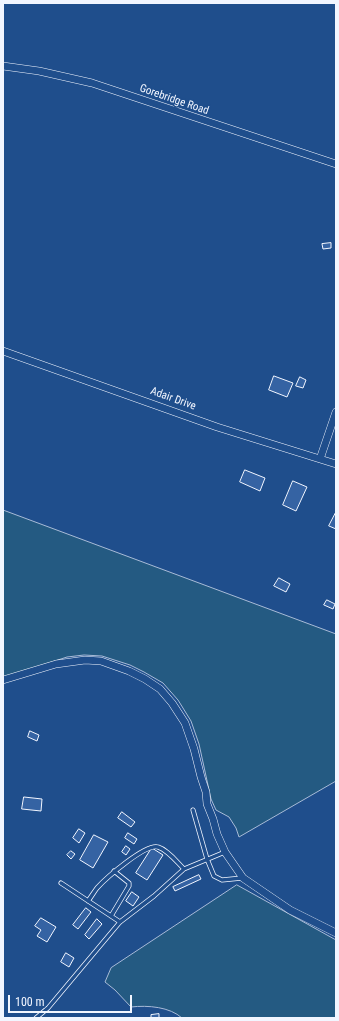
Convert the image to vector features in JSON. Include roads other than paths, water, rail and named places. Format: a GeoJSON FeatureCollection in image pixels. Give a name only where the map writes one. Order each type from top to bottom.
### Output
{"type":"FeatureCollection","features":[{"type":"Feature","properties":{"kind":"street","name":"Gorebridge Road"},"geometry":{"type":"LineString","coordinates":[[3,66],[39,71],[92,83],[336,164]]}},
{"type":"Feature","properties":{"kind":"street","name":"Adair Drive"},"geometry":{"type":"LineString","coordinates":[[3,351],[217,426],[336,464]]}},
{"type":"Feature","properties":{"kind":"street"},"geometry":{"type":"LineString","coordinates":[[320,459],[336,412]]}},
{"type":"Feature","properties":{"kind":"street"},"geometry":{"type":"LineString","coordinates":[[3,680],[56,664],[85,660],[101,662],[129,671],[144,678],[160,689],[186,723],[206,792],[207,804],[217,834],[225,852],[243,878],[290,910],[336,932]]}},
{"type":"Feature","properties":{"kind":"lane"},"geometry":{"type":"LineString","coordinates":[[193,810],[207,860],[214,876],[222,880],[243,878]]}},
{"type":"Feature","properties":{"kind":"lane"},"geometry":{"type":"LineString","coordinates":[[88,901],[114,871],[139,853],[152,846],[158,846],[164,850],[184,869]]}},
{"type":"Feature","properties":{"kind":"lane"},"geometry":{"type":"LineString","coordinates":[[36,1018],[48,1008],[120,922],[154,896],[184,869],[225,852]]}},
{"type":"Feature","properties":{"kind":"lane"},"geometry":{"type":"LineString","coordinates":[[111,916],[130,883],[114,871]]}},
{"type":"Feature","properties":{"kind":"lane"},"geometry":{"type":"LineString","coordinates":[[61,883],[120,922]]}}]}
